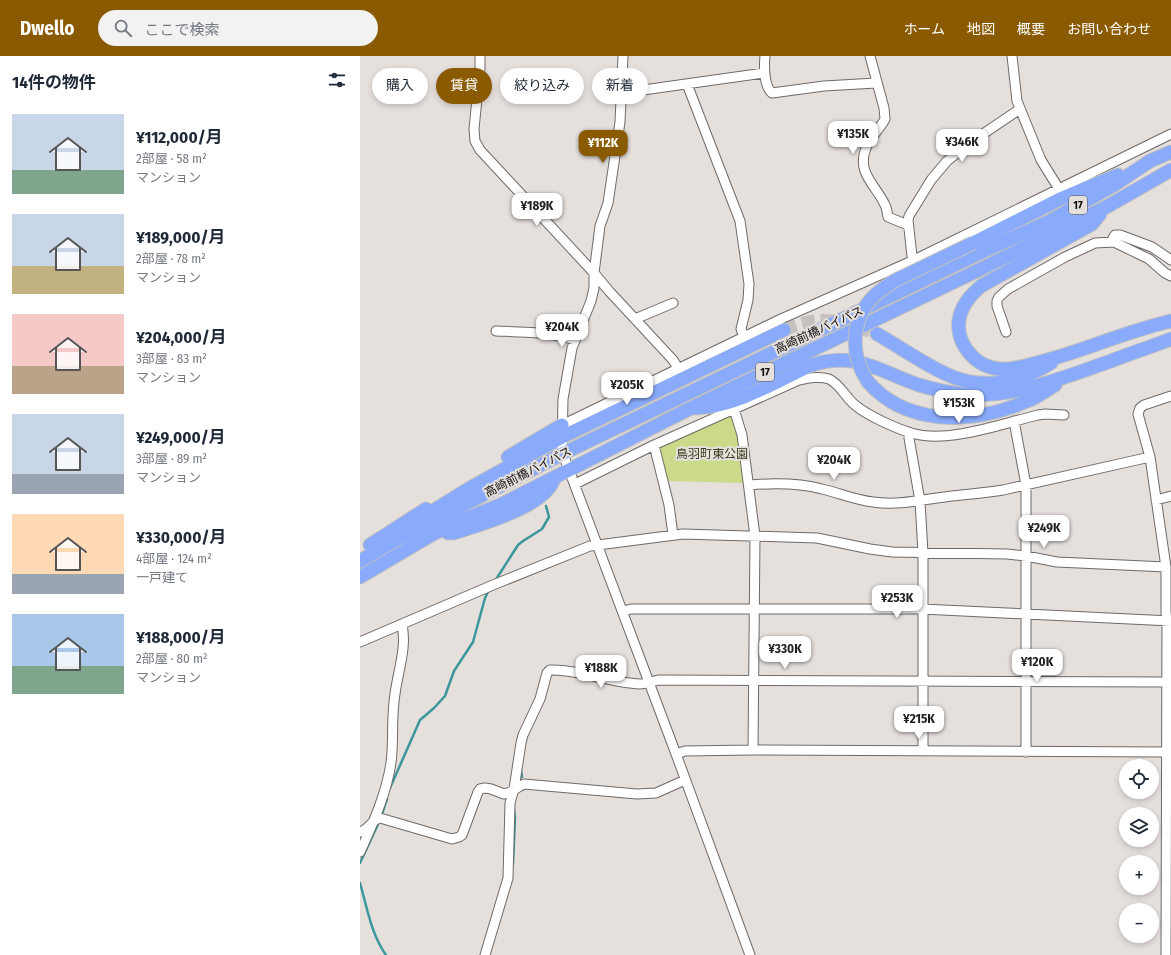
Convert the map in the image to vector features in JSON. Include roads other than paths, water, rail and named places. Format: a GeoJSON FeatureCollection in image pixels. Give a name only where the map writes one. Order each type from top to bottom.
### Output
{"type":"FeatureCollection","features":[{"type":"Feature","properties":{"kind":"highway","name":"高崎前橋バイパス"},"geometry":{"type":"LineString","coordinates":[[360,561],[396,540],[564,453],[982,252],[1050,221],[1114,185],[1150,161],[1171,152]]}},
{"type":"Feature","properties":{"kind":"highway"},"geometry":{"type":"LineString","coordinates":[[1068,376],[1034,399],[1007,409],[982,415],[953,418],[924,415],[903,408],[880,395],[868,382],[857,363],[854,341],[856,327],[867,304],[882,289],[894,281],[1060,199],[1150,161]]}},
{"type":"Feature","properties":{"kind":"highway","name":"高崎前橋バイパス"},"geometry":{"type":"LineString","coordinates":[[360,577],[433,534],[500,505],[689,409],[978,271],[1108,206],[1171,170]]}},
{"type":"Feature","properties":{"kind":"highway"},"geometry":{"type":"LineString","coordinates":[[1108,206],[1092,224],[982,286],[970,297],[960,314],[959,327],[964,346],[975,358],[985,365],[1000,369],[1010,369],[1062,357],[1167,321]]}},
{"type":"Feature","properties":{"kind":"highway"},"geometry":{"type":"LineString","coordinates":[[360,554],[367,548],[523,448],[784,330]]}},
{"type":"Feature","properties":{"kind":"highway"},"geometry":{"type":"LineString","coordinates":[[877,334],[946,375],[974,382],[999,383],[1020,379],[1062,357]]}},
{"type":"Feature","properties":{"kind":"highway"},"geometry":{"type":"LineString","coordinates":[[689,409],[714,407],[733,402],[809,366],[833,360],[862,362],[920,385],[962,394],[996,394],[1011,392],[1068,376],[1167,342]]}},
{"type":"Feature","properties":{"kind":"highway"},"geometry":{"type":"LineString","coordinates":[[396,540],[422,517],[516,462],[562,431]]}},
{"type":"Feature","properties":{"kind":"street"},"geometry":{"type":"LineString","coordinates":[[480,56],[474,129],[475,141],[484,155],[636,319],[673,360],[678,368]]}},
{"type":"Feature","properties":{"kind":"street"},"geometry":{"type":"LineString","coordinates":[[623,56],[623,68]]}},
{"type":"Feature","properties":{"kind":"street"},"geometry":{"type":"LineString","coordinates":[[765,56],[764,73],[769,90],[772,93],[824,86],[876,83]]}},
{"type":"Feature","properties":{"kind":"street"},"geometry":{"type":"LineString","coordinates":[[870,56],[876,83],[884,108],[885,119],[872,135],[866,148],[863,163],[864,169],[870,182],[887,207],[888,217],[908,225]]}},
{"type":"Feature","properties":{"kind":"street"},"geometry":{"type":"LineString","coordinates":[[1012,56],[1017,101],[1041,160],[1059,189]]}},
{"type":"Feature","properties":{"kind":"street"},"geometry":{"type":"LineString","coordinates":[[648,89],[764,73]]}},
{"type":"Feature","properties":{"kind":"street"},"geometry":{"type":"LineString","coordinates":[[687,84],[740,221],[749,284],[748,300],[741,329],[744,337]]}},
{"type":"Feature","properties":{"kind":"street"},"geometry":{"type":"LineString","coordinates":[[621,104],[608,203],[600,226],[592,301],[572,348],[563,399],[562,431],[564,453],[569,470],[750,955]]}},
{"type":"Feature","properties":{"kind":"street"},"geometry":{"type":"LineString","coordinates":[[914,260],[912,256],[908,225],[909,216],[940,168],[974,140],[1020,109]]}},
{"type":"Feature","properties":{"kind":"street"},"geometry":{"type":"LineString","coordinates":[[562,431],[678,368],[781,319],[914,260],[1171,134]]}},
{"type":"Feature","properties":{"kind":"street"},"geometry":{"type":"LineString","coordinates":[[1114,242],[1113,238],[1115,235],[1120,235],[1152,247],[1171,260]]}},
{"type":"Feature","properties":{"kind":"street"},"geometry":{"type":"LineString","coordinates":[[1006,332],[997,306],[999,297],[1008,289],[1077,250],[1094,243],[1114,242],[1149,259],[1165,273],[1171,276]]}},
{"type":"Feature","properties":{"kind":"street"},"geometry":{"type":"LineString","coordinates":[[636,319],[673,303]]}},
{"type":"Feature","properties":{"kind":"street"},"geometry":{"type":"LineString","coordinates":[[496,330],[543,334],[566,337],[575,340]]}},
{"type":"Feature","properties":{"kind":"street"},"geometry":{"type":"LineString","coordinates":[[575,484],[654,445],[799,380],[819,377],[832,381],[850,401],[868,413],[910,432],[921,435],[954,435],[1045,414],[1064,415]]}},
{"type":"Feature","properties":{"kind":"street"},"geometry":{"type":"LineString","coordinates":[[1166,955],[1166,752],[1169,621],[1166,612],[1168,569],[1150,457],[1138,414],[1140,408],[1144,405],[1171,396]]}},
{"type":"Feature","properties":{"kind":"street"},"geometry":{"type":"LineString","coordinates":[[734,410],[742,435],[755,536],[753,750]]}},
{"type":"Feature","properties":{"kind":"street"},"geometry":{"type":"LineString","coordinates":[[1014,421],[1026,485],[1026,752]]}},
{"type":"Feature","properties":{"kind":"street"},"geometry":{"type":"LineString","coordinates":[[910,432],[908,438],[920,501],[923,553],[923,751]]}},
{"type":"Feature","properties":{"kind":"street"},"geometry":{"type":"LineString","coordinates":[[654,445],[669,505],[673,535]]}},
{"type":"Feature","properties":{"kind":"street"},"geometry":{"type":"LineString","coordinates":[[749,485],[801,485],[878,503],[920,501],[992,492],[1150,457]]}},
{"type":"Feature","properties":{"kind":"street"},"geometry":{"type":"LineString","coordinates":[[1156,500],[1171,496]]}},
{"type":"Feature","properties":{"kind":"street"},"geometry":{"type":"LineString","coordinates":[[360,642],[493,585],[590,546],[683,534],[817,538],[880,550],[923,553],[1007,554],[1057,562],[1168,569]]}},
{"type":"Feature","properties":{"kind":"street"},"geometry":{"type":"LineString","coordinates":[[622,611],[631,609],[754,608],[922,609],[1169,621]]}},
{"type":"Feature","properties":{"kind":"street"},"geometry":{"type":"LineString","coordinates":[[360,852],[382,802],[390,764],[394,699],[403,643],[402,624]]}},
{"type":"Feature","properties":{"kind":"street"},"geometry":{"type":"LineString","coordinates":[[485,955],[508,878],[510,803],[514,789],[523,735],[540,698],[547,673],[550,670],[571,672],[616,681],[641,684],[659,680],[1167,682]]}},
{"type":"Feature","properties":{"kind":"street"},"geometry":{"type":"LineString","coordinates":[[676,754],[684,751],[753,750],[1166,752]]}},
{"type":"Feature","properties":{"kind":"street"},"geometry":{"type":"LineString","coordinates":[[360,832],[365,831],[374,820],[380,818],[452,839],[455,838],[462,835],[480,789],[491,789],[504,794],[524,784],[637,794],[656,793],[685,780]]}},
{"type":"Feature","properties":{"kind":"waterway"},"geometry":{"type":"LineString","coordinates":[[495,581],[518,545],[542,529],[549,517],[546,506]]}},
{"type":"Feature","properties":{"kind":"waterway"},"geometry":{"type":"LineString","coordinates":[[390,788],[420,720],[445,696],[454,671],[473,642],[485,598],[489,590]]}},
{"type":"Feature","properties":{"kind":"waterway"},"geometry":{"type":"LineString","coordinates":[[521,770],[522,777]]}},
{"type":"Feature","properties":{"kind":"waterway"},"geometry":{"type":"LineString","coordinates":[[381,817],[387,799]]}},
{"type":"Feature","properties":{"kind":"waterway"},"geometry":{"type":"LineString","coordinates":[[513,864],[514,809]]}},
{"type":"Feature","properties":{"kind":"waterway"},"geometry":{"type":"LineString","coordinates":[[360,863],[379,822]]}},
{"type":"Feature","properties":{"kind":"waterway"},"geometry":{"type":"LineString","coordinates":[[360,883],[373,929],[386,955]]}},
{"type":"Feature","properties":{"kind":"tunnel"},"geometry":{"type":"LineString","coordinates":[[784,330],[809,322],[831,321],[852,325],[877,334]]}},
{"type":"Feature","properties":{"kind":"park label","name":"鳥羽町東公園"},"geometry":{"type":"Point","coordinates":[712,454]}}]}
